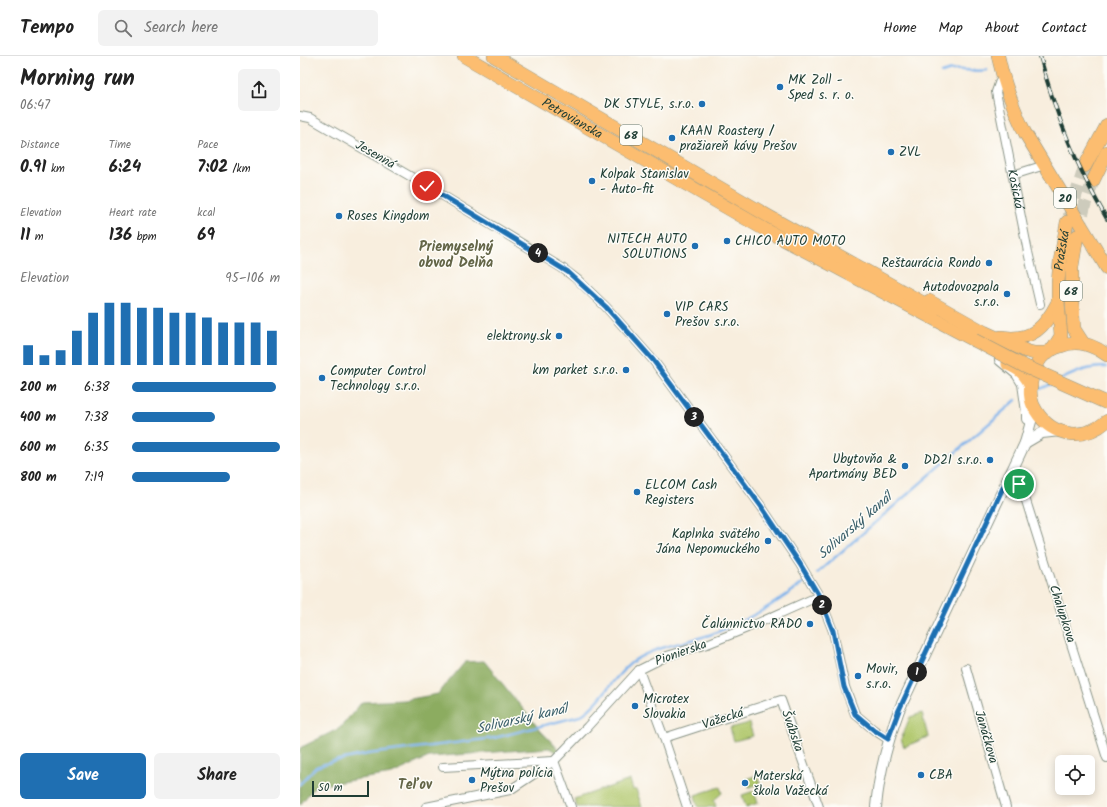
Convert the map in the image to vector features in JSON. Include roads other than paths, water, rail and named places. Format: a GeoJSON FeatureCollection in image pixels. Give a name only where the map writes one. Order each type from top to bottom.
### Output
{"type":"FeatureCollection","features":[{"type":"Feature","properties":{"kind":"main road","name":"Petrovianska"},"geometry":{"type":"LineString","coordinates":[[464,56],[764,229]]}},
{"type":"Feature","properties":{"kind":"main road","name":"Petrovianska"},"geometry":{"type":"LineString","coordinates":[[494,56],[768,216],[978,335]]}},
{"type":"Feature","properties":{"kind":"main road","name":"Košická"},"geometry":{"type":"LineString","coordinates":[[998,56],[1002,75],[1015,112],[1025,133],[1107,268]]}},
{"type":"Feature","properties":{"kind":"main road"},"geometry":{"type":"LineString","coordinates":[[1085,166],[1107,125]]}},
{"type":"Feature","properties":{"kind":"main road"},"geometry":{"type":"LineString","coordinates":[[1093,181],[1107,152]]}},
{"type":"Feature","properties":{"kind":"main road","name":"Pražská"},"geometry":{"type":"LineString","coordinates":[[1050,351],[1061,336],[1058,302],[1060,261],[1067,222]]}},
{"type":"Feature","properties":{"kind":"main road"},"geometry":{"type":"LineString","coordinates":[[764,229],[1028,360],[1107,395]]}},
{"type":"Feature","properties":{"kind":"main road","name":"68"},"geometry":{"type":"LineString","coordinates":[[764,229],[818,263],[1023,372],[1028,378],[1031,386],[1032,404]]}},
{"type":"Feature","properties":{"kind":"main road","name":"Pražská"},"geometry":{"type":"LineString","coordinates":[[1077,236],[1072,267],[1074,329],[1077,335],[1086,344]]}},
{"type":"Feature","properties":{"kind":"main road","name":"68"},"geometry":{"type":"LineString","coordinates":[[978,335],[1009,338],[1028,336],[1039,330],[1058,302]]}},
{"type":"Feature","properties":{"kind":"main road"},"geometry":{"type":"LineString","coordinates":[[978,335],[1034,353],[1050,351],[1068,344],[1086,344],[1107,340]]}},
{"type":"Feature","properties":{"kind":"main road"},"geometry":{"type":"LineString","coordinates":[[978,335],[1024,366],[1107,403]]}},
{"type":"Feature","properties":{"kind":"main road"},"geometry":{"type":"LineString","coordinates":[[1086,344],[1099,349],[1107,355]]}},
{"type":"Feature","properties":{"kind":"main road","name":"68"},"geometry":{"type":"LineString","coordinates":[[1031,386],[1036,367],[1040,359],[1050,351]]}},
{"type":"Feature","properties":{"kind":"main road"},"geometry":{"type":"LineString","coordinates":[[1032,404],[1050,426],[1070,434],[1079,434],[1091,431],[1105,423]]}},
{"type":"Feature","properties":{"kind":"street","name":"Košická"},"geometry":{"type":"LineString","coordinates":[[1002,75],[996,92],[1005,143],[1040,304]]}},
{"type":"Feature","properties":{"kind":"street","name":"Jesenná"},"geometry":{"type":"LineString","coordinates":[[300,116],[310,118],[438,192],[562,268],[588,290],[606,307],[653,360],[761,506],[807,574],[819,596]]}},
{"type":"Feature","properties":{"kind":"street"},"geometry":{"type":"LineString","coordinates":[[1013,175],[1045,165]]}},
{"type":"Feature","properties":{"kind":"street"},"geometry":{"type":"LineString","coordinates":[[1000,360],[1016,374],[1023,384],[1027,412],[1025,443]]}},
{"type":"Feature","properties":{"kind":"street"},"geometry":{"type":"LineString","coordinates":[[876,807],[880,776],[888,739],[899,710],[1025,443],[1032,418],[1032,404]]}},
{"type":"Feature","properties":{"kind":"street"},"geometry":{"type":"LineString","coordinates":[[1025,443],[1042,433],[1060,431]]}},
{"type":"Feature","properties":{"kind":"street","name":"Chalupkova"},"geometry":{"type":"LineString","coordinates":[[1008,477],[1017,482],[1022,488],[1107,758]]}},
{"type":"Feature","properties":{"kind":"street"},"geometry":{"type":"LineString","coordinates":[[819,596],[833,631],[844,687],[855,714],[874,730],[888,739]]}},
{"type":"Feature","properties":{"kind":"street","name":"Pionierska"},"geometry":{"type":"LineString","coordinates":[[426,807],[510,790],[554,761],[639,670],[667,656],[707,644],[819,596]]}},
{"type":"Feature","properties":{"kind":"street","name":"Janáčkova"},"geometry":{"type":"LineString","coordinates":[[966,668],[1006,807]]}},
{"type":"Feature","properties":{"kind":"street"},"geometry":{"type":"LineString","coordinates":[[639,670],[688,807]]}},
{"type":"Feature","properties":{"kind":"street","name":"Važecká"},"geometry":{"type":"LineString","coordinates":[[664,738],[781,700]]}},
{"type":"Feature","properties":{"kind":"street","name":"Švábska"},"geometry":{"type":"LineString","coordinates":[[781,700],[819,807]]}},
{"type":"Feature","properties":{"kind":"street"},"geometry":{"type":"LineString","coordinates":[[443,767],[554,761],[571,807]]}},
{"type":"Feature","properties":{"kind":"waterway"},"geometry":{"type":"LineString","coordinates":[[942,73],[954,70],[987,70]]}},
{"type":"Feature","properties":{"kind":"waterway","name":"Solivarský kanál"},"geometry":{"type":"LineString","coordinates":[[1062,379],[1083,370],[1106,367]]}},
{"type":"Feature","properties":{"kind":"waterway","name":"Solivarský kanál"},"geometry":{"type":"LineString","coordinates":[[1040,389],[1052,384]]}},
{"type":"Feature","properties":{"kind":"waterway","name":"Solivarský kanál"},"geometry":{"type":"LineString","coordinates":[[817,573],[1016,400]]}},
{"type":"Feature","properties":{"kind":"waterway","name":"Solivarský kanál"},"geometry":{"type":"LineString","coordinates":[[300,784],[316,767],[334,761],[368,754],[494,738],[580,716],[595,704],[620,673],[635,660],[653,651],[712,634],[738,623],[774,603],[807,580]]}},
{"type":"Feature","properties":{"kind":"tunnel"},"geometry":{"type":"LineString","coordinates":[[1069,217],[1085,166]]}},
{"type":"Feature","properties":{"kind":"tunnel"},"geometry":{"type":"LineString","coordinates":[[1078,232],[1093,181]]}},
{"type":"Feature","properties":{"kind":"railway"},"geometry":{"type":"LineString","coordinates":[[1040,56],[1068,140],[1086,180],[1107,219]]}},
{"type":"Feature","properties":{"kind":"place","name":"MK Zoll - Sped s. r. o."},"geometry":{"type":"Point","coordinates":[780,87]}},
{"type":"Feature","properties":{"kind":"place","name":"DK STYLE, s.r.o."},"geometry":{"type":"Point","coordinates":[702,104]}},
{"type":"Feature","properties":{"kind":"place","name":"KAAN Roastery / pražiareň kávy Prešov"},"geometry":{"type":"Point","coordinates":[672,138]}},
{"type":"Feature","properties":{"kind":"place","name":"ZVL"},"geometry":{"type":"Point","coordinates":[891,152]}},
{"type":"Feature","properties":{"kind":"place","name":"Kolpak Stanislav - Auto-fit"},"geometry":{"type":"Point","coordinates":[592,181]}},
{"type":"Feature","properties":{"kind":"place","name":"Roses Kingdom"},"geometry":{"type":"Point","coordinates":[339,216]}},
{"type":"Feature","properties":{"kind":"place","name":"CHICO AUTO MOTO"},"geometry":{"type":"Point","coordinates":[727,241]}},
{"type":"Feature","properties":{"kind":"place","name":"NITECH AUTO SOLUTIONS"},"geometry":{"type":"Point","coordinates":[695,246]}},
{"type":"Feature","properties":{"kind":"place","name":"Reštaurácia Rondo"},"geometry":{"type":"Point","coordinates":[989,263]}},
{"type":"Feature","properties":{"kind":"place","name":"Autodovozpala s.r.o."},"geometry":{"type":"Point","coordinates":[1007,294]}},
{"type":"Feature","properties":{"kind":"place","name":"VIP CARS Prešov s.r.o."},"geometry":{"type":"Point","coordinates":[667,314]}},
{"type":"Feature","properties":{"kind":"place","name":"elektrony.sk"},"geometry":{"type":"Point","coordinates":[559,336]}},
{"type":"Feature","properties":{"kind":"place","name":"km parket s.r.o."},"geometry":{"type":"Point","coordinates":[626,370]}},
{"type":"Feature","properties":{"kind":"place","name":"Computer Control Technology s.r.o."},"geometry":{"type":"Point","coordinates":[322,378]}},
{"type":"Feature","properties":{"kind":"place","name":"DD21 s.r.o."},"geometry":{"type":"Point","coordinates":[990,460]}},
{"type":"Feature","properties":{"kind":"place","name":"Ubytovňa & Apartmány BED"},"geometry":{"type":"Point","coordinates":[905,466]}},
{"type":"Feature","properties":{"kind":"place","name":"ELCOM Cash Registers"},"geometry":{"type":"Point","coordinates":[637,492]}},
{"type":"Feature","properties":{"kind":"place","name":"Kaplnka svätého Jána Nepomuckého"},"geometry":{"type":"Point","coordinates":[768,541]}},
{"type":"Feature","properties":{"kind":"place","name":"Čalúnnictvo RADO"},"geometry":{"type":"Point","coordinates":[810,624]}},
{"type":"Feature","properties":{"kind":"place","name":"Movir, s.r.o."},"geometry":{"type":"Point","coordinates":[858,676]}},
{"type":"Feature","properties":{"kind":"place","name":"Microtex Slovakia"},"geometry":{"type":"Point","coordinates":[635,706]}},
{"type":"Feature","properties":{"kind":"place","name":"CBA"},"geometry":{"type":"Point","coordinates":[921,775]}},
{"type":"Feature","properties":{"kind":"place","name":"Mýtna polícia Prešov"},"geometry":{"type":"Point","coordinates":[472,780]}},
{"type":"Feature","properties":{"kind":"place","name":"Materská škola Važecká"},"geometry":{"type":"Point","coordinates":[745,783]}},
{"type":"Feature","properties":{"kind":"district","name":"Priemyselný obvod Delňa"},"geometry":{"type":"Point","coordinates":[456,256]}},
{"type":"Feature","properties":{"kind":"district","name":"Teľov"},"geometry":{"type":"Point","coordinates":[415,785]}}]}
